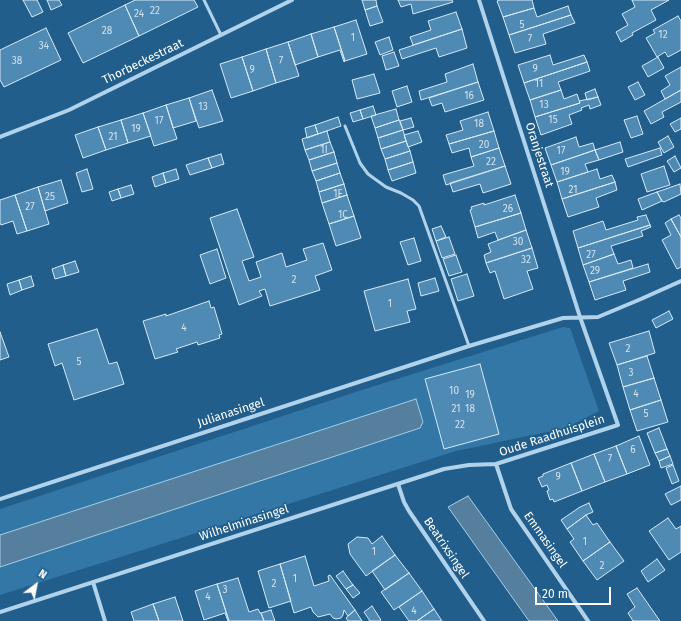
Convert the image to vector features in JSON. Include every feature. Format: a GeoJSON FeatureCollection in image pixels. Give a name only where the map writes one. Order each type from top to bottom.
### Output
{"type":"FeatureCollection","features":[{"type":"Feature","properties":{"kind":"street","name":"Thorbeckestraat"},"geometry":{"type":"LineString","coordinates":[[0,137],[69,110],[292,0]]}},
{"type":"Feature","properties":{"kind":"street","name":"Oranjestraat"},"geometry":{"type":"LineString","coordinates":[[479,0],[580,316]]}},
{"type":"Feature","properties":{"kind":"street","name":"Julianasingel"},"geometry":{"type":"LineString","coordinates":[[0,499],[469,346],[563,318],[580,316],[598,317],[681,281]]}},
{"type":"Feature","properties":{"kind":"street","name":"Oude Raadhuisplein"},"geometry":{"type":"LineString","coordinates":[[496,464],[618,425],[580,316]]}},
{"type":"Feature","properties":{"kind":"street","name":"Wilhelminasingel"},"geometry":{"type":"LineString","coordinates":[[0,612],[444,469],[469,465],[496,464]]}},
{"type":"Feature","properties":{"kind":"street","name":"Emmasingel"},"geometry":{"type":"LineString","coordinates":[[496,464],[511,508],[588,621]]}},
{"type":"Feature","properties":{"kind":"street","name":"Beatrixsingel"},"geometry":{"type":"LineString","coordinates":[[398,484],[404,502],[409,511],[484,621]]}},
{"type":"Feature","properties":{"kind":"street"},"geometry":{"type":"LineString","coordinates":[[92,582],[105,621]]}},
{"type":"Feature","properties":{"kind":"lane"},"geometry":{"type":"LineString","coordinates":[[204,0],[221,35]]}},
{"type":"Feature","properties":{"kind":"lane"},"geometry":{"type":"LineString","coordinates":[[345,126],[360,163],[368,174],[386,187],[413,200],[418,206],[469,346]]}},
{"type":"Feature","properties":{"kind":"shaded area"},"geometry":{"type":"Polygon","coordinates":[[[563,327],[570,328],[599,411],[566,428],[456,451],[0,595],[0,567],[420,428],[423,422],[416,399],[0,535],[0,509],[365,389],[563,327]]]}},
{"type":"Feature","properties":{"kind":"shaded area"},"geometry":{"type":"Polygon","coordinates":[[[416,399],[423,422],[420,428],[0,567],[0,535],[416,399]]]}},
{"type":"Feature","properties":{"kind":"shaded area"},"geometry":{"type":"Polygon","coordinates":[[[468,496],[558,621],[529,621],[448,507],[468,496]]]}},
{"type":"Feature","properties":{"kind":"building"},"geometry":{"type":"Polygon","coordinates":[[[23,0],[37,0],[43,12],[32,17],[23,0]]]}},
{"type":"Feature","properties":{"kind":"building"},"geometry":{"type":"Polygon","coordinates":[[[47,0],[59,0],[62,5],[51,10],[47,0]]]}},
{"type":"Feature","properties":{"kind":"building"},"geometry":{"type":"Polygon","coordinates":[[[135,0],[194,0],[198,7],[139,36],[125,5],[135,0]]]}},
{"type":"Feature","properties":{"kind":"building"},"geometry":{"type":"Polygon","coordinates":[[[362,0],[376,0],[377,6],[365,10],[362,0]]]}},
{"type":"Feature","properties":{"kind":"building"},"geometry":{"type":"Polygon","coordinates":[[[398,0],[452,0],[453,2],[413,14],[411,4],[401,7],[398,0]]]}},
{"type":"Feature","properties":{"kind":"building"},"geometry":{"type":"Polygon","coordinates":[[[532,0],[534,8],[503,17],[497,1],[532,0]]]}},
{"type":"Feature","properties":{"kind":"building"},"geometry":{"type":"Polygon","coordinates":[[[632,0],[669,0],[651,10],[656,20],[632,33],[633,35],[621,42],[616,32],[628,25],[622,14],[635,7],[632,0]]]}},
{"type":"Feature","properties":{"kind":"building"},"geometry":{"type":"Polygon","coordinates":[[[125,5],[139,36],[83,63],[68,33],[125,5]]]}},
{"type":"Feature","properties":{"kind":"building"},"geometry":{"type":"Polygon","coordinates":[[[377,6],[383,22],[370,26],[365,10],[377,6]]]}},
{"type":"Feature","properties":{"kind":"building"},"geometry":{"type":"Polygon","coordinates":[[[568,6],[571,15],[509,35],[503,17],[534,8],[537,17],[568,6]]]}},
{"type":"Feature","properties":{"kind":"building"},"geometry":{"type":"Polygon","coordinates":[[[456,12],[462,29],[413,45],[410,37],[431,30],[428,21],[456,12]]]}},
{"type":"Feature","properties":{"kind":"building"},"geometry":{"type":"Polygon","coordinates":[[[571,15],[575,23],[543,34],[546,44],[515,53],[509,35],[571,15]]]}},
{"type":"Feature","properties":{"kind":"building"},"geometry":{"type":"Polygon","coordinates":[[[678,16],[681,21],[681,50],[668,57],[665,52],[657,57],[646,38],[655,33],[653,30],[678,16]]]}},
{"type":"Feature","properties":{"kind":"building"},"geometry":{"type":"Polygon","coordinates":[[[356,20],[367,54],[345,61],[334,27],[356,20]]]}},
{"type":"Feature","properties":{"kind":"building"},"geometry":{"type":"Polygon","coordinates":[[[334,27],[345,61],[344,62],[340,50],[318,57],[311,34],[334,27]]]}},
{"type":"Feature","properties":{"kind":"building"},"geometry":{"type":"Polygon","coordinates":[[[46,28],[61,60],[4,87],[0,80],[0,50],[46,28]]]}},
{"type":"Feature","properties":{"kind":"building"},"geometry":{"type":"Polygon","coordinates":[[[462,29],[467,48],[439,57],[436,48],[402,59],[399,50],[462,29]]]}},
{"type":"Feature","properties":{"kind":"building"},"geometry":{"type":"Polygon","coordinates":[[[311,34],[318,57],[295,65],[288,42],[311,34]]]}},
{"type":"Feature","properties":{"kind":"building"},"geometry":{"type":"Polygon","coordinates":[[[389,37],[393,50],[380,55],[375,42],[389,37]]]}},
{"type":"Feature","properties":{"kind":"building"},"geometry":{"type":"Polygon","coordinates":[[[288,42],[299,76],[276,83],[266,49],[288,42]]]}},
{"type":"Feature","properties":{"kind":"building"},"geometry":{"type":"Polygon","coordinates":[[[266,49],[276,83],[253,91],[242,57],[266,49]]]}},
{"type":"Feature","properties":{"kind":"building"},"geometry":{"type":"Polygon","coordinates":[[[394,52],[399,66],[386,70],[382,56],[394,52]]]}},
{"type":"Feature","properties":{"kind":"building"},"geometry":{"type":"Polygon","coordinates":[[[550,55],[553,65],[584,55],[587,62],[524,83],[518,65],[550,55]]]}},
{"type":"Feature","properties":{"kind":"building"},"geometry":{"type":"Polygon","coordinates":[[[242,57],[253,91],[231,98],[220,64],[242,57]]]}},
{"type":"Feature","properties":{"kind":"building"},"geometry":{"type":"Polygon","coordinates":[[[658,57],[664,68],[648,77],[642,66],[658,57]]]}},
{"type":"Feature","properties":{"kind":"building"},"geometry":{"type":"Polygon","coordinates":[[[587,62],[590,71],[558,82],[561,90],[530,100],[524,83],[587,62]]]}},
{"type":"Feature","properties":{"kind":"building"},"geometry":{"type":"Polygon","coordinates":[[[473,64],[478,82],[421,100],[419,91],[447,82],[445,74],[473,64]]]}},
{"type":"Feature","properties":{"kind":"building"},"geometry":{"type":"Polygon","coordinates":[[[681,67],[681,90],[665,99],[661,91],[670,85],[665,76],[681,67]]]}},
{"type":"Feature","properties":{"kind":"building"},"geometry":{"type":"Polygon","coordinates":[[[374,74],[380,93],[357,99],[352,80],[374,74]]]}},
{"type":"Feature","properties":{"kind":"building"},"geometry":{"type":"Polygon","coordinates":[[[478,82],[484,100],[445,112],[442,103],[432,106],[429,98],[478,82]]]}},
{"type":"Feature","properties":{"kind":"building"},"geometry":{"type":"Polygon","coordinates":[[[638,82],[645,95],[635,100],[628,87],[638,82]]]}},
{"type":"Feature","properties":{"kind":"building"},"geometry":{"type":"Polygon","coordinates":[[[407,86],[412,102],[397,107],[392,91],[407,86]]]}},
{"type":"Feature","properties":{"kind":"building"},"geometry":{"type":"Polygon","coordinates":[[[595,89],[598,97],[587,100],[585,93],[595,89]]]}},
{"type":"Feature","properties":{"kind":"building"},"geometry":{"type":"Polygon","coordinates":[[[212,90],[223,121],[199,128],[189,98],[212,90]]]}},
{"type":"Feature","properties":{"kind":"building"},"geometry":{"type":"Polygon","coordinates":[[[561,90],[564,99],[577,94],[580,103],[535,117],[530,100],[561,90]]]}},
{"type":"Feature","properties":{"kind":"building"},"geometry":{"type":"Polygon","coordinates":[[[681,90],[681,102],[662,112],[664,117],[651,124],[644,111],[681,90]]]}},
{"type":"Feature","properties":{"kind":"building"},"geometry":{"type":"Polygon","coordinates":[[[598,97],[601,105],[590,109],[589,105],[581,108],[582,110],[569,115],[572,124],[541,135],[535,117],[580,103],[579,101],[598,97]]]}},
{"type":"Feature","properties":{"kind":"building"},"geometry":{"type":"Polygon","coordinates":[[[189,98],[196,121],[173,128],[166,105],[189,98]]]}},
{"type":"Feature","properties":{"kind":"building"},"geometry":{"type":"Polygon","coordinates":[[[166,105],[177,139],[154,146],[143,113],[166,105]]]}},
{"type":"Feature","properties":{"kind":"building"},"geometry":{"type":"Polygon","coordinates":[[[373,106],[376,115],[363,119],[360,110],[373,106]]]}},
{"type":"Feature","properties":{"kind":"building"},"geometry":{"type":"Polygon","coordinates":[[[396,109],[399,120],[375,128],[371,116],[396,109]]]}},
{"type":"Feature","properties":{"kind":"building"},"geometry":{"type":"Polygon","coordinates":[[[360,110],[363,119],[353,122],[350,113],[360,110]]]}},
{"type":"Feature","properties":{"kind":"building"},"geometry":{"type":"Polygon","coordinates":[[[488,112],[494,131],[449,144],[446,135],[463,130],[460,121],[488,112]]]}},
{"type":"Feature","properties":{"kind":"building"},"geometry":{"type":"Polygon","coordinates":[[[143,113],[151,136],[128,143],[121,120],[143,113]]]}},
{"type":"Feature","properties":{"kind":"building"},"geometry":{"type":"Polygon","coordinates":[[[637,116],[643,134],[631,138],[624,120],[637,116]]]}},
{"type":"Feature","properties":{"kind":"building"},"geometry":{"type":"Polygon","coordinates":[[[338,117],[341,126],[318,134],[315,125],[338,117]]]}},
{"type":"Feature","properties":{"kind":"building"},"geometry":{"type":"Polygon","coordinates":[[[411,118],[414,127],[403,130],[400,121],[411,118]]]}},
{"type":"Feature","properties":{"kind":"building"},"geometry":{"type":"Polygon","coordinates":[[[681,118],[681,129],[675,132],[670,124],[681,118]]]}},
{"type":"Feature","properties":{"kind":"building"},"geometry":{"type":"Polygon","coordinates":[[[121,120],[128,143],[106,150],[98,127],[121,120]]]}},
{"type":"Feature","properties":{"kind":"building"},"geometry":{"type":"Polygon","coordinates":[[[399,120],[403,130],[378,138],[375,128],[399,120]]]}},
{"type":"Feature","properties":{"kind":"building"},"geometry":{"type":"Polygon","coordinates":[[[315,125],[318,134],[307,138],[305,128],[315,125]]]}},
{"type":"Feature","properties":{"kind":"building"},"geometry":{"type":"Polygon","coordinates":[[[98,127],[106,150],[83,158],[75,135],[98,127]]]}},
{"type":"Feature","properties":{"kind":"building"},"geometry":{"type":"Polygon","coordinates":[[[403,130],[406,141],[381,149],[378,138],[403,130]]]}},
{"type":"Feature","properties":{"kind":"building"},"geometry":{"type":"Polygon","coordinates":[[[327,131],[330,142],[305,150],[302,139],[327,131]]]}},
{"type":"Feature","properties":{"kind":"building"},"geometry":{"type":"Polygon","coordinates":[[[418,131],[422,142],[408,147],[404,135],[418,131]]]}},
{"type":"Feature","properties":{"kind":"building"},"geometry":{"type":"Polygon","coordinates":[[[494,131],[499,148],[471,157],[469,148],[452,153],[449,144],[494,131]]]}},
{"type":"Feature","properties":{"kind":"building"},"geometry":{"type":"Polygon","coordinates":[[[668,136],[674,147],[664,153],[658,142],[668,136]]]}},
{"type":"Feature","properties":{"kind":"building"},"geometry":{"type":"Polygon","coordinates":[[[576,137],[579,147],[593,143],[595,150],[551,165],[545,148],[576,137]]]}},
{"type":"Feature","properties":{"kind":"building"},"geometry":{"type":"Polygon","coordinates":[[[406,141],[410,151],[385,159],[381,149],[406,141]]]}},
{"type":"Feature","properties":{"kind":"building"},"geometry":{"type":"Polygon","coordinates":[[[330,142],[334,152],[309,160],[305,150],[330,142]]]}},
{"type":"Feature","properties":{"kind":"building"},"geometry":{"type":"Polygon","coordinates":[[[620,142],[623,152],[599,160],[595,150],[620,142]]]}},
{"type":"Feature","properties":{"kind":"building"},"geometry":{"type":"Polygon","coordinates":[[[499,148],[505,166],[446,185],[443,175],[474,166],[471,157],[499,148]]]}},
{"type":"Feature","properties":{"kind":"building"},"geometry":{"type":"Polygon","coordinates":[[[660,148],[662,155],[628,167],[625,159],[660,148]]]}},
{"type":"Feature","properties":{"kind":"building"},"geometry":{"type":"Polygon","coordinates":[[[595,150],[599,160],[585,164],[588,172],[557,182],[551,165],[595,150]]]}},
{"type":"Feature","properties":{"kind":"building"},"geometry":{"type":"Polygon","coordinates":[[[410,151],[413,162],[388,170],[385,159],[410,151]]]}},
{"type":"Feature","properties":{"kind":"building"},"geometry":{"type":"Polygon","coordinates":[[[334,152],[337,163],[312,171],[309,160],[334,152]]]}},
{"type":"Feature","properties":{"kind":"building"},"geometry":{"type":"Polygon","coordinates":[[[221,154],[224,164],[212,168],[208,158],[221,154]]]}},
{"type":"Feature","properties":{"kind":"building"},"geometry":{"type":"Polygon","coordinates":[[[675,156],[681,168],[674,172],[667,161],[675,156]]]}},
{"type":"Feature","properties":{"kind":"building"},"geometry":{"type":"Polygon","coordinates":[[[208,158],[212,168],[190,175],[186,165],[208,158]]]}},
{"type":"Feature","properties":{"kind":"building"},"geometry":{"type":"Polygon","coordinates":[[[413,162],[416,173],[392,181],[388,170],[413,162]]]}},
{"type":"Feature","properties":{"kind":"building"},"geometry":{"type":"Polygon","coordinates":[[[337,163],[340,173],[316,181],[312,171],[337,163]]]}},
{"type":"Feature","properties":{"kind":"building"},"geometry":{"type":"Polygon","coordinates":[[[505,166],[511,184],[483,193],[480,184],[453,192],[450,183],[505,166]]]}},
{"type":"Feature","properties":{"kind":"building"},"geometry":{"type":"Polygon","coordinates":[[[664,166],[670,185],[647,192],[641,174],[664,166]]]}},
{"type":"Feature","properties":{"kind":"building"},"geometry":{"type":"Polygon","coordinates":[[[87,169],[93,189],[82,192],[76,173],[87,169]]]}},
{"type":"Feature","properties":{"kind":"building"},"geometry":{"type":"Polygon","coordinates":[[[176,169],[179,179],[166,183],[163,173],[176,169]]]}},
{"type":"Feature","properties":{"kind":"building"},"geometry":{"type":"Polygon","coordinates":[[[597,169],[600,179],[612,175],[615,182],[562,199],[557,182],[597,169]]]}},
{"type":"Feature","properties":{"kind":"building"},"geometry":{"type":"Polygon","coordinates":[[[163,173],[166,183],[155,187],[152,177],[163,173]]]}},
{"type":"Feature","properties":{"kind":"building"},"geometry":{"type":"Polygon","coordinates":[[[340,173],[344,184],[319,192],[316,181],[340,173]]]}},
{"type":"Feature","properties":{"kind":"building"},"geometry":{"type":"Polygon","coordinates":[[[61,180],[68,203],[45,211],[38,187],[61,180]]]}},
{"type":"Feature","properties":{"kind":"building"},"geometry":{"type":"Polygon","coordinates":[[[615,182],[617,190],[596,198],[599,207],[568,217],[562,199],[615,182]]]}},
{"type":"Feature","properties":{"kind":"building"},"geometry":{"type":"Polygon","coordinates":[[[344,184],[347,195],[322,203],[319,192],[344,184]]]}},
{"type":"Feature","properties":{"kind":"building"},"geometry":{"type":"Polygon","coordinates":[[[680,184],[681,194],[664,202],[662,201],[657,192],[680,184]]]}},
{"type":"Feature","properties":{"kind":"building"},"geometry":{"type":"Polygon","coordinates":[[[131,185],[134,194],[121,198],[118,189],[131,185]]]}},
{"type":"Feature","properties":{"kind":"building"},"geometry":{"type":"Polygon","coordinates":[[[38,187],[49,224],[27,231],[15,195],[38,187]]]}},
{"type":"Feature","properties":{"kind":"building"},"geometry":{"type":"Polygon","coordinates":[[[118,189],[121,198],[112,201],[109,192],[118,189]]]}},
{"type":"Feature","properties":{"kind":"building"},"geometry":{"type":"Polygon","coordinates":[[[657,192],[662,201],[642,210],[638,199],[657,192]]]}},
{"type":"Feature","properties":{"kind":"building"},"geometry":{"type":"Polygon","coordinates":[[[15,195],[27,231],[17,234],[13,221],[1,225],[0,223],[0,200],[15,195]]]}},
{"type":"Feature","properties":{"kind":"building"},"geometry":{"type":"Polygon","coordinates":[[[347,195],[354,216],[329,224],[322,203],[347,195]]]}},
{"type":"Feature","properties":{"kind":"building"},"geometry":{"type":"Polygon","coordinates":[[[515,195],[521,213],[475,227],[470,210],[472,209],[471,207],[484,203],[484,205],[515,195]]]}},
{"type":"Feature","properties":{"kind":"building"},"geometry":{"type":"Polygon","coordinates":[[[237,209],[254,257],[242,261],[249,281],[261,277],[256,262],[282,253],[286,267],[307,260],[303,249],[323,243],[332,270],[315,276],[320,290],[270,306],[265,289],[259,291],[262,296],[239,305],[210,218],[237,209]]]}},
{"type":"Feature","properties":{"kind":"building"},"geometry":{"type":"Polygon","coordinates":[[[521,213],[526,230],[498,240],[495,232],[478,238],[475,227],[521,213]]]}},
{"type":"Feature","properties":{"kind":"building"},"geometry":{"type":"Polygon","coordinates":[[[646,215],[650,225],[578,248],[573,231],[603,221],[606,230],[638,220],[637,217],[646,215]]]}},
{"type":"Feature","properties":{"kind":"building"},"geometry":{"type":"Polygon","coordinates":[[[679,215],[681,218],[681,237],[671,219],[679,215]]]}},
{"type":"Feature","properties":{"kind":"building"},"geometry":{"type":"Polygon","coordinates":[[[354,216],[361,238],[336,246],[329,224],[354,216]]]}},
{"type":"Feature","properties":{"kind":"building"},"geometry":{"type":"Polygon","coordinates":[[[671,219],[681,237],[681,267],[677,269],[662,240],[671,235],[665,223],[671,219]]]}},
{"type":"Feature","properties":{"kind":"building"},"geometry":{"type":"Polygon","coordinates":[[[650,225],[651,227],[641,231],[643,236],[611,246],[614,254],[583,265],[578,248],[650,225]]]}},
{"type":"Feature","properties":{"kind":"building"},"geometry":{"type":"Polygon","coordinates":[[[441,226],[446,237],[436,241],[432,229],[441,226]]]}},
{"type":"Feature","properties":{"kind":"building"},"geometry":{"type":"Polygon","coordinates":[[[526,230],[532,248],[486,263],[484,255],[491,252],[488,244],[526,230]]]}},
{"type":"Feature","properties":{"kind":"building"},"geometry":{"type":"Polygon","coordinates":[[[449,237],[455,254],[442,258],[436,241],[449,237]]]}},
{"type":"Feature","properties":{"kind":"building"},"geometry":{"type":"Polygon","coordinates":[[[414,238],[421,261],[408,265],[400,242],[414,238]]]}},
{"type":"Feature","properties":{"kind":"building"},"geometry":{"type":"Polygon","coordinates":[[[532,248],[538,268],[527,271],[533,289],[504,299],[495,271],[490,273],[486,263],[532,248]]]}},
{"type":"Feature","properties":{"kind":"building"},"geometry":{"type":"Polygon","coordinates":[[[217,249],[226,278],[210,284],[200,255],[217,249]]]}},
{"type":"Feature","properties":{"kind":"building"},"geometry":{"type":"Polygon","coordinates":[[[614,254],[618,264],[631,260],[633,268],[589,282],[583,265],[614,254]]]}},
{"type":"Feature","properties":{"kind":"building"},"geometry":{"type":"Polygon","coordinates":[[[456,255],[462,272],[449,276],[443,259],[456,255]]]}},
{"type":"Feature","properties":{"kind":"building"},"geometry":{"type":"Polygon","coordinates":[[[75,261],[79,272],[66,276],[63,265],[75,261]]]}},
{"type":"Feature","properties":{"kind":"building"},"geometry":{"type":"Polygon","coordinates":[[[648,264],[650,272],[623,281],[626,290],[595,300],[589,282],[648,264]]]}},
{"type":"Feature","properties":{"kind":"building"},"geometry":{"type":"Polygon","coordinates":[[[63,265],[66,276],[55,279],[52,269],[63,265]]]}},
{"type":"Feature","properties":{"kind":"building"},"geometry":{"type":"Polygon","coordinates":[[[467,274],[474,296],[458,301],[451,279],[467,274]]]}},
{"type":"Feature","properties":{"kind":"building"},"geometry":{"type":"Polygon","coordinates":[[[31,276],[34,286],[22,290],[19,280],[31,276]]]}},
{"type":"Feature","properties":{"kind":"building"},"geometry":{"type":"Polygon","coordinates":[[[435,278],[439,291],[421,296],[418,283],[435,278]]]}},
{"type":"Feature","properties":{"kind":"building"},"geometry":{"type":"Polygon","coordinates":[[[408,279],[416,309],[407,311],[410,322],[375,331],[364,291],[408,279]]]}},
{"type":"Feature","properties":{"kind":"building"},"geometry":{"type":"Polygon","coordinates":[[[19,280],[22,290],[10,295],[7,284],[19,280]]]}},
{"type":"Feature","properties":{"kind":"building"},"geometry":{"type":"Polygon","coordinates":[[[209,301],[211,308],[214,307],[222,334],[219,335],[220,338],[198,345],[197,342],[176,349],[178,352],[155,359],[143,321],[166,314],[166,316],[209,301]]]}},
{"type":"Feature","properties":{"kind":"building"},"geometry":{"type":"Polygon","coordinates":[[[669,311],[673,319],[656,328],[652,320],[669,311]]]}},
{"type":"Feature","properties":{"kind":"building"},"geometry":{"type":"Polygon","coordinates":[[[97,329],[109,364],[117,362],[124,384],[74,400],[62,363],[55,366],[48,344],[97,329]]]}},
{"type":"Feature","properties":{"kind":"building"},"geometry":{"type":"Polygon","coordinates":[[[649,331],[655,353],[617,365],[609,343],[649,331]]]}},
{"type":"Feature","properties":{"kind":"building"},"geometry":{"type":"Polygon","coordinates":[[[0,332],[9,357],[0,360],[0,332]]]}},
{"type":"Feature","properties":{"kind":"building"},"geometry":{"type":"Polygon","coordinates":[[[647,356],[654,378],[623,387],[617,365],[647,356]]]}},
{"type":"Feature","properties":{"kind":"building"},"geometry":{"type":"Polygon","coordinates":[[[480,364],[499,434],[444,449],[425,379],[480,364]]]}},
{"type":"Feature","properties":{"kind":"building"},"geometry":{"type":"Polygon","coordinates":[[[654,378],[661,400],[630,410],[623,387],[654,378]]]}},
{"type":"Feature","properties":{"kind":"building"},"geometry":{"type":"Polygon","coordinates":[[[661,400],[668,422],[637,431],[630,410],[661,400]]]}},
{"type":"Feature","properties":{"kind":"building"},"geometry":{"type":"Polygon","coordinates":[[[659,428],[667,449],[655,453],[647,433],[659,428]]]}},
{"type":"Feature","properties":{"kind":"building"},"geometry":{"type":"Polygon","coordinates":[[[639,436],[650,465],[627,474],[616,446],[639,436]]]}},
{"type":"Feature","properties":{"kind":"building"},"geometry":{"type":"Polygon","coordinates":[[[616,446],[627,474],[605,482],[594,454],[616,446]]]}},
{"type":"Feature","properties":{"kind":"building"},"geometry":{"type":"Polygon","coordinates":[[[667,449],[670,456],[659,461],[655,453],[667,449]]]}},
{"type":"Feature","properties":{"kind":"building"},"geometry":{"type":"Polygon","coordinates":[[[594,454],[605,482],[582,491],[571,463],[594,454]]]}},
{"type":"Feature","properties":{"kind":"building"},"geometry":{"type":"Polygon","coordinates":[[[670,456],[673,464],[661,468],[659,461],[670,456]]]}},
{"type":"Feature","properties":{"kind":"building"},"geometry":{"type":"Polygon","coordinates":[[[571,463],[582,491],[554,502],[553,499],[550,500],[547,485],[542,487],[538,478],[543,476],[543,474],[571,463]]]}},
{"type":"Feature","properties":{"kind":"building"},"geometry":{"type":"Polygon","coordinates":[[[673,465],[679,481],[672,484],[666,468],[673,465]]]}},
{"type":"Feature","properties":{"kind":"building"},"geometry":{"type":"Polygon","coordinates":[[[681,486],[681,500],[671,505],[665,494],[681,486]]]}},
{"type":"Feature","properties":{"kind":"building"},"geometry":{"type":"Polygon","coordinates":[[[589,503],[593,512],[586,515],[567,529],[561,520],[580,507],[589,503]]]}},
{"type":"Feature","properties":{"kind":"building"},"geometry":{"type":"Polygon","coordinates":[[[586,515],[593,525],[597,523],[610,542],[583,561],[570,542],[574,539],[567,529],[586,515]]]}},
{"type":"Feature","properties":{"kind":"building"},"geometry":{"type":"Polygon","coordinates":[[[668,518],[676,529],[681,526],[681,552],[669,560],[649,531],[668,518]]]}},
{"type":"Feature","properties":{"kind":"building"},"geometry":{"type":"Polygon","coordinates":[[[382,536],[395,555],[366,576],[350,554],[348,544],[357,537],[368,538],[372,544],[382,536]]]}},
{"type":"Feature","properties":{"kind":"building"},"geometry":{"type":"Polygon","coordinates":[[[610,542],[624,561],[597,580],[583,561],[610,542]]]}},
{"type":"Feature","properties":{"kind":"building"},"geometry":{"type":"Polygon","coordinates":[[[395,555],[409,573],[385,590],[372,571],[395,555]]]}},
{"type":"Feature","properties":{"kind":"building"},"geometry":{"type":"Polygon","coordinates":[[[305,556],[314,586],[329,581],[328,576],[330,575],[355,610],[348,616],[344,610],[341,618],[333,618],[330,614],[318,617],[313,612],[311,607],[294,613],[280,564],[305,556]]]}},
{"type":"Feature","properties":{"kind":"building"},"geometry":{"type":"Polygon","coordinates":[[[657,559],[665,570],[648,582],[641,571],[657,559]]]}},
{"type":"Feature","properties":{"kind":"building"},"geometry":{"type":"Polygon","coordinates":[[[280,564],[291,601],[269,608],[258,571],[280,564]]]}},
{"type":"Feature","properties":{"kind":"building"},"geometry":{"type":"Polygon","coordinates":[[[343,571],[353,585],[346,589],[336,576],[343,571]]]}},
{"type":"Feature","properties":{"kind":"building"},"geometry":{"type":"Polygon","coordinates":[[[409,573],[422,591],[394,610],[381,592],[409,573]]]}},
{"type":"Feature","properties":{"kind":"building"},"geometry":{"type":"Polygon","coordinates":[[[238,578],[249,612],[258,609],[264,621],[229,621],[217,584],[238,578]]]}},
{"type":"Feature","properties":{"kind":"building"},"geometry":{"type":"Polygon","coordinates":[[[217,584],[229,621],[225,613],[204,620],[195,591],[217,584]]]}},
{"type":"Feature","properties":{"kind":"building"},"geometry":{"type":"Polygon","coordinates":[[[353,585],[360,593],[353,598],[346,589],[353,585]]]}},
{"type":"Feature","properties":{"kind":"building"},"geometry":{"type":"Polygon","coordinates":[[[637,588],[660,621],[633,621],[628,613],[635,607],[627,594],[637,588]]]}},
{"type":"Feature","properties":{"kind":"building"},"geometry":{"type":"Polygon","coordinates":[[[422,591],[434,609],[417,621],[409,621],[399,607],[422,591]]]}},
{"type":"Feature","properties":{"kind":"building"},"geometry":{"type":"Polygon","coordinates":[[[175,597],[183,621],[159,621],[153,604],[175,597]]]}},
{"type":"Feature","properties":{"kind":"building"},"geometry":{"type":"Polygon","coordinates":[[[153,604],[159,621],[134,621],[131,612],[153,604]]]}},
{"type":"Feature","properties":{"kind":"building"},"geometry":{"type":"Polygon","coordinates":[[[372,606],[381,620],[370,621],[364,612],[372,606]]]}},
{"type":"Feature","properties":{"kind":"building"},"geometry":{"type":"Polygon","coordinates":[[[434,609],[442,621],[417,621],[434,609]]]}},
{"type":"Feature","properties":{"kind":"building"},"geometry":{"type":"Polygon","coordinates":[[[271,610],[275,621],[264,621],[261,613],[271,610]]]}},
{"type":"Feature","properties":{"kind":"building"},"geometry":{"type":"Polygon","coordinates":[[[355,610],[362,621],[348,621],[346,618],[355,610]]]}}]}
